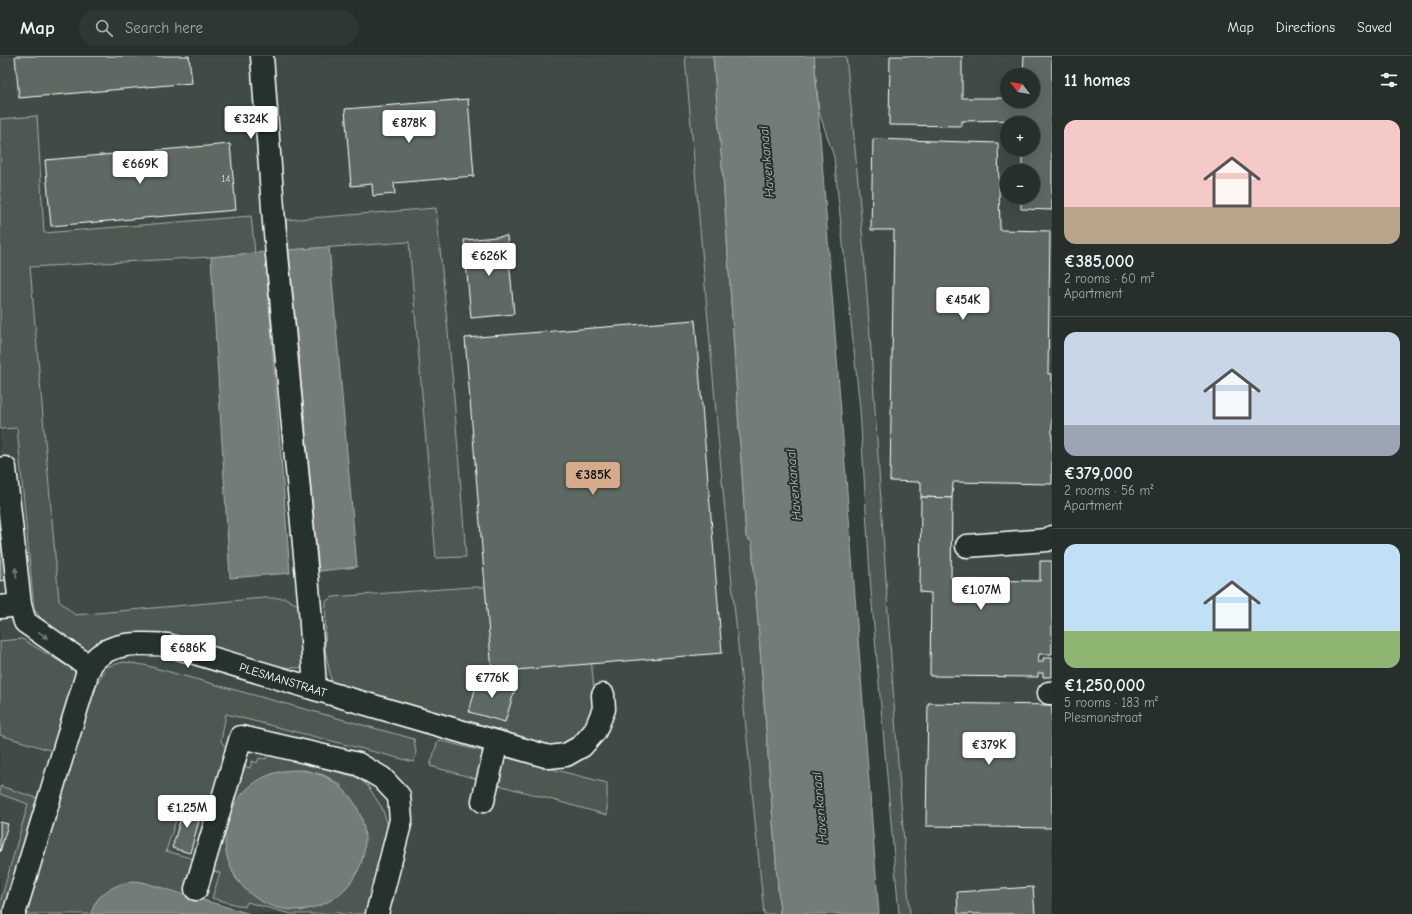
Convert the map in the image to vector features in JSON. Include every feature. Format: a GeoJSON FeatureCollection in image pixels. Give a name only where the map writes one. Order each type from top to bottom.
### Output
{"type":"FeatureCollection","features":[{"type":"Feature","properties":{"kind":"street"},"geometry":{"type":"LineString","coordinates":[[262,56],[274,222],[310,609],[315,689]]}},
{"type":"Feature","properties":{"kind":"street"},"geometry":{"type":"LineString","coordinates":[[0,469],[5,468],[10,606],[25,622],[90,667]]}},
{"type":"Feature","properties":{"kind":"street"},"geometry":{"type":"LineString","coordinates":[[967,546],[1047,540],[1052,537]]}},
{"type":"Feature","properties":{"kind":"street","name":"PLESMANSTRAAT"},"geometry":{"type":"LineString","coordinates":[[14,914],[90,667],[105,651],[122,646],[143,643],[168,645],[549,757],[566,755],[582,746],[596,731],[604,709],[603,695]]}},
{"type":"Feature","properties":{"kind":"street"},"geometry":{"type":"LineString","coordinates":[[196,890],[241,737],[358,764],[382,778],[399,796],[401,820],[377,914]]}},
{"type":"Feature","properties":{"kind":"street"},"geometry":{"type":"LineString","coordinates":[[483,801],[497,742]]}},
{"type":"Feature","properties":{"kind":"shaded area"},"geometry":{"type":"Polygon","coordinates":[[[0,56],[713,56],[780,914],[0,914],[0,56]]]}},
{"type":"Feature","properties":{"kind":"shaded area"},"geometry":{"type":"Polygon","coordinates":[[[685,56],[713,56],[723,176],[746,537],[752,542],[780,914],[764,914],[721,469],[685,56]]]}},
{"type":"Feature","properties":{"kind":"shaded area"},"geometry":{"type":"Polygon","coordinates":[[[814,56],[846,56],[873,377],[901,807],[910,914],[899,914],[871,592],[860,409],[834,157],[819,112],[814,56]]]}},
{"type":"Feature","properties":{"kind":"shaded area"},"geometry":{"type":"Polygon","coordinates":[[[837,56],[1052,56],[1052,914],[910,914],[874,527],[837,56]]]}},
{"type":"Feature","properties":{"kind":"shaded area"},"geometry":{"type":"Polygon","coordinates":[[[37,116],[44,233],[251,216],[255,253],[211,257],[30,267],[59,601],[75,615],[264,598],[285,598],[305,609],[304,668],[280,667],[170,634],[138,633],[90,652],[82,652],[42,620],[34,609],[17,428],[0,429],[0,119],[37,116]]]}},
{"type":"Feature","properties":{"kind":"shaded area"},"geometry":{"type":"Polygon","coordinates":[[[436,208],[453,384],[466,557],[436,558],[409,242],[289,250],[286,220],[436,208]]]}},
{"type":"Feature","properties":{"kind":"shaded area"},"geometry":{"type":"Polygon","coordinates":[[[471,587],[584,589],[595,699],[592,714],[585,727],[570,741],[556,746],[538,746],[332,684],[325,649],[326,601],[333,597],[471,587]]]}},
{"type":"Feature","properties":{"kind":"shaded area"},"geometry":{"type":"Polygon","coordinates":[[[22,639],[77,672],[53,751],[0,735],[0,641],[22,639]]]}},
{"type":"Feature","properties":{"kind":"shaded area"},"geometry":{"type":"Polygon","coordinates":[[[124,662],[144,665],[414,739],[416,752],[414,762],[226,714],[221,741],[225,747],[227,755],[209,809],[182,801],[166,851],[194,859],[184,895],[142,882],[96,902],[91,914],[26,914],[91,701],[100,678],[109,666],[124,662]]]}},
{"type":"Feature","properties":{"kind":"shaded area"},"geometry":{"type":"Polygon","coordinates":[[[438,740],[607,783],[607,815],[430,766],[438,740]]]}},
{"type":"Feature","properties":{"kind":"shaded area"},"geometry":{"type":"Polygon","coordinates":[[[268,754],[357,777],[368,786],[382,808],[387,822],[388,839],[365,914],[342,914],[335,912],[334,914],[291,914],[247,902],[245,907],[212,898],[220,873],[213,871],[244,766],[250,768],[252,761],[257,763],[259,758],[266,759],[268,754]],[[304,770],[286,771],[227,853],[236,879],[301,911],[315,906],[332,897],[341,785],[324,775],[304,770]]]}},
{"type":"Feature","properties":{"kind":"shaded area"},"geometry":{"type":"Polygon","coordinates":[[[0,786],[40,799],[6,914],[0,914],[0,903],[28,804],[0,794],[0,786]]]}},
{"type":"Feature","properties":{"kind":"water","name":"Havenkanaal"},"geometry":{"type":"Polygon","coordinates":[[[713,56],[814,56],[879,914],[780,914],[752,542],[746,537],[723,176],[713,56]]]}},
{"type":"Feature","properties":{"kind":"water"},"geometry":{"type":"Polygon","coordinates":[[[329,247],[357,567],[319,571],[289,250],[329,247]]]}},
{"type":"Feature","properties":{"kind":"water"},"geometry":{"type":"Polygon","coordinates":[[[265,252],[290,573],[230,578],[211,257],[265,252]]]}},
{"type":"Feature","properties":{"kind":"water"},"geometry":{"type":"Polygon","coordinates":[[[302,770],[328,778],[349,796],[360,813],[364,826],[364,854],[360,867],[353,879],[339,894],[322,905],[309,909],[288,910],[262,902],[241,884],[230,867],[226,854],[225,833],[233,807],[251,786],[268,775],[281,771],[302,770]]]}},
{"type":"Feature","properties":{"kind":"water"},"geometry":{"type":"Polygon","coordinates":[[[132,881],[142,882],[250,914],[91,914],[95,903],[103,894],[117,886],[132,881]]]}},
{"type":"Feature","properties":{"kind":"building"},"geometry":{"type":"Polygon","coordinates":[[[15,56],[189,56],[192,83],[19,98],[15,56]]]}},
{"type":"Feature","properties":{"kind":"building"},"geometry":{"type":"Polygon","coordinates":[[[890,56],[962,56],[962,98],[1000,98],[1000,108],[1040,108],[1040,68],[1023,68],[1024,56],[1052,56],[1052,210],[1021,209],[1021,204],[1040,204],[1040,164],[1022,164],[1022,156],[1040,156],[1040,116],[1000,116],[1000,120],[962,121],[962,126],[889,125],[890,56]]]}},
{"type":"Feature","properties":{"kind":"building"},"geometry":{"type":"Polygon","coordinates":[[[468,99],[474,176],[394,183],[395,194],[373,196],[372,184],[351,186],[345,109],[468,99]]]}},
{"type":"Feature","properties":{"kind":"building"},"geometry":{"type":"Polygon","coordinates":[[[873,139],[998,143],[1000,230],[1050,231],[1048,374],[1052,374],[1052,484],[954,482],[952,498],[921,497],[921,482],[890,481],[894,230],[871,230],[873,139]]]}},
{"type":"Feature","properties":{"kind":"building"},"geometry":{"type":"Polygon","coordinates":[[[230,144],[236,210],[51,226],[45,160],[230,144]]]}},
{"type":"Feature","properties":{"kind":"building"},"geometry":{"type":"Polygon","coordinates":[[[507,236],[514,314],[471,318],[464,240],[507,236]]]}},
{"type":"Feature","properties":{"kind":"building"},"geometry":{"type":"Polygon","coordinates":[[[695,320],[722,653],[492,672],[465,338],[695,320]]]}},
{"type":"Feature","properties":{"kind":"building"},"geometry":{"type":"Polygon","coordinates":[[[921,497],[952,498],[951,578],[963,578],[963,580],[1040,581],[1040,561],[1052,561],[1052,654],[1039,654],[1038,662],[1043,662],[1043,658],[1052,658],[1052,677],[1043,677],[1043,673],[1038,673],[1038,677],[930,676],[931,593],[920,592],[921,497]]]}},
{"type":"Feature","properties":{"kind":"building"},"geometry":{"type":"Polygon","coordinates":[[[0,499],[7,580],[0,581],[0,499]]]}},
{"type":"Feature","properties":{"kind":"building"},"geometry":{"type":"Polygon","coordinates":[[[479,675],[516,686],[505,722],[469,712],[479,675]]]}},
{"type":"Feature","properties":{"kind":"building"},"geometry":{"type":"Polygon","coordinates":[[[928,703],[1052,705],[1052,828],[926,826],[928,703]]]}},
{"type":"Feature","properties":{"kind":"building"},"geometry":{"type":"Polygon","coordinates":[[[185,804],[202,810],[190,853],[172,848],[185,804]]]}},
{"type":"Feature","properties":{"kind":"building"},"geometry":{"type":"Polygon","coordinates":[[[0,822],[8,824],[0,852],[0,822]]]}},
{"type":"Feature","properties":{"kind":"building"},"geometry":{"type":"Polygon","coordinates":[[[1033,887],[1035,914],[958,914],[957,892],[1033,887]]]}}]}
